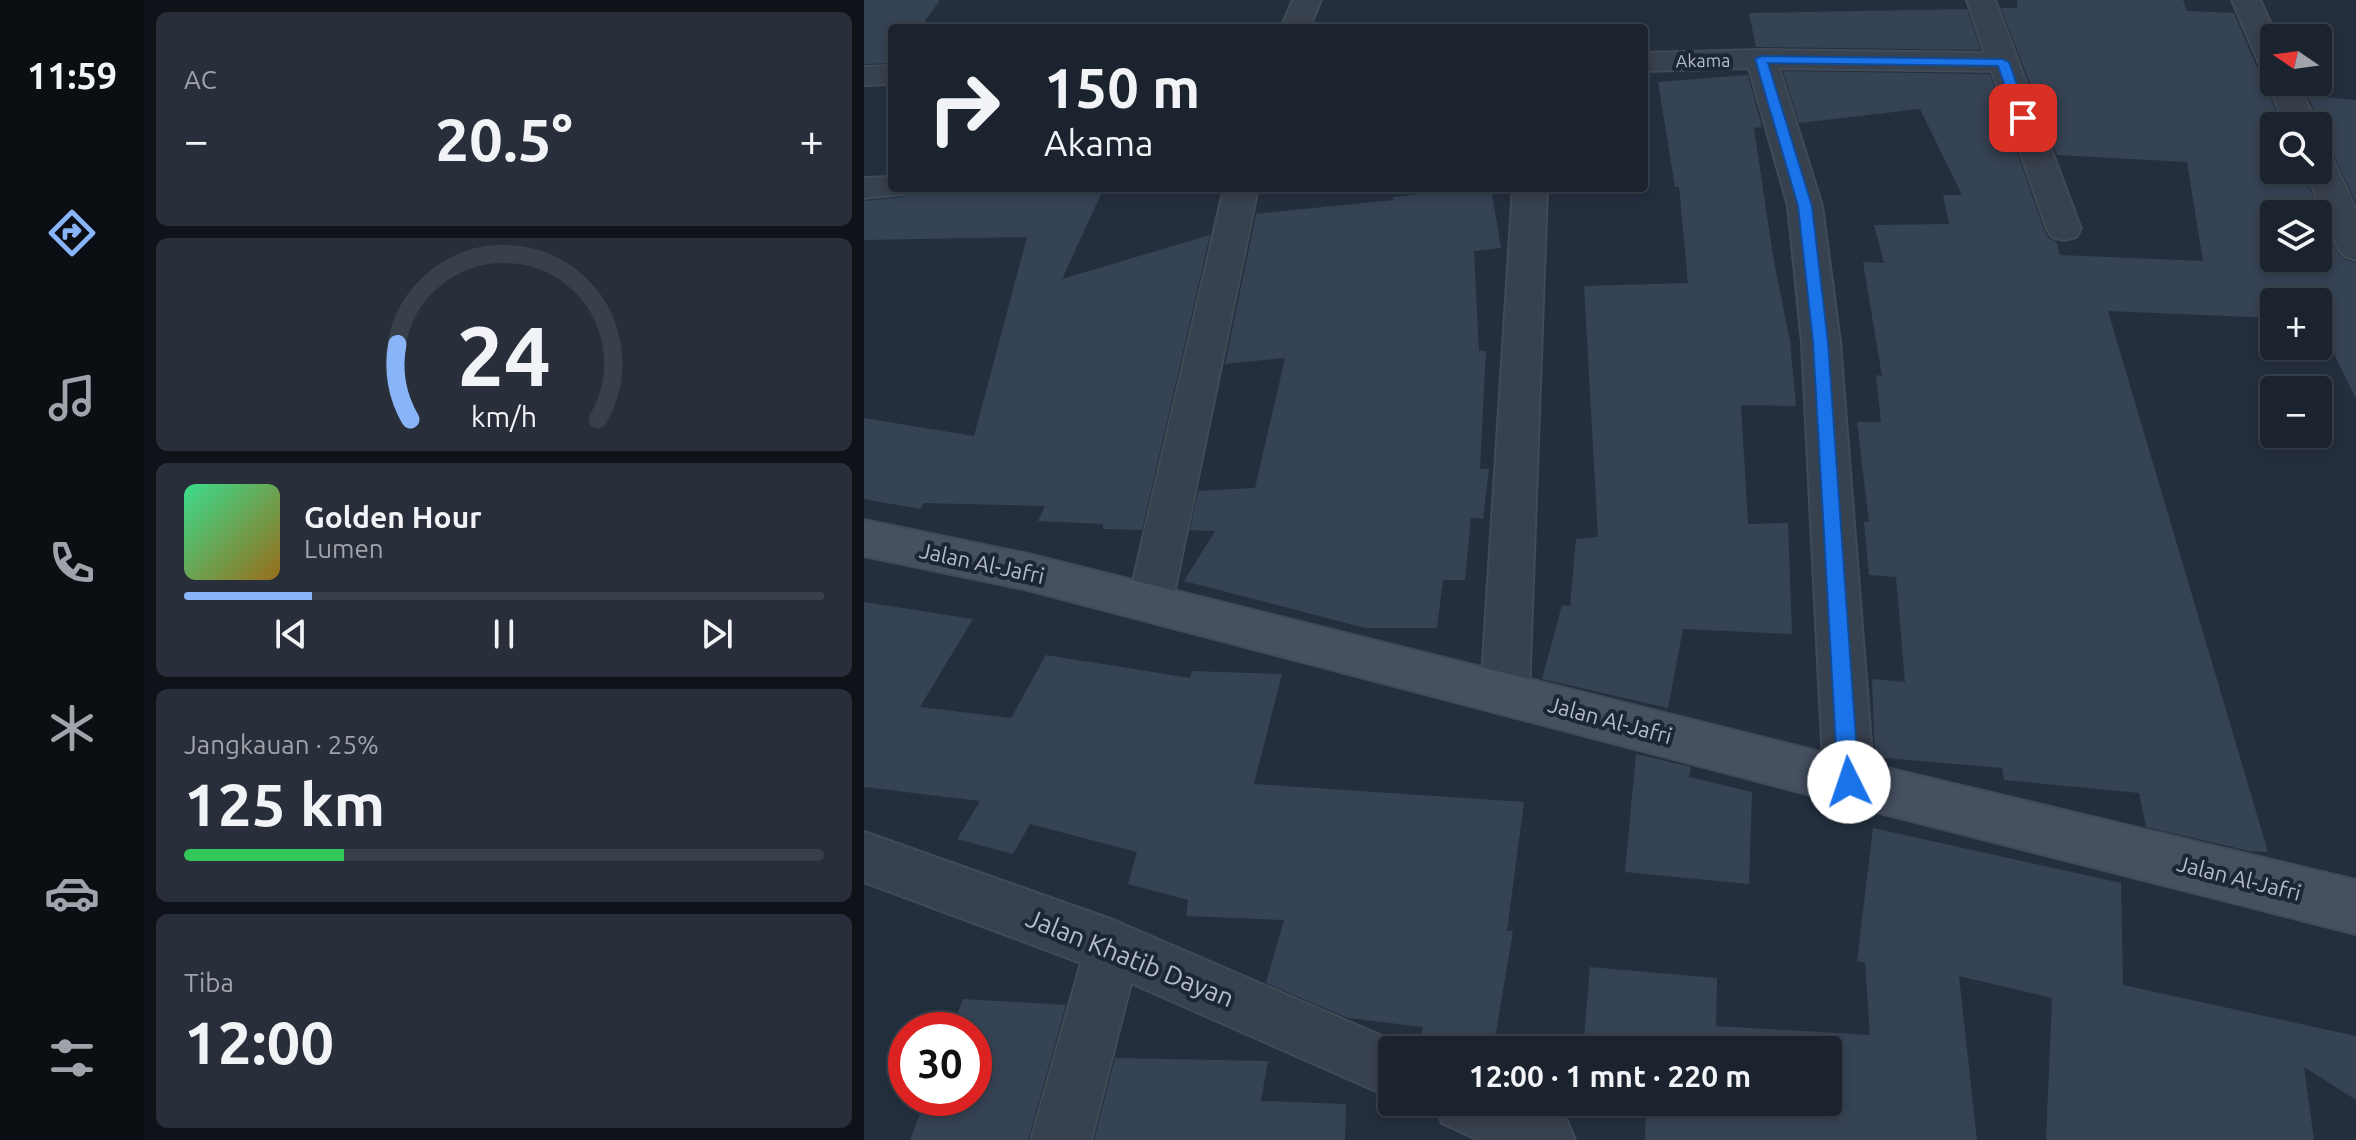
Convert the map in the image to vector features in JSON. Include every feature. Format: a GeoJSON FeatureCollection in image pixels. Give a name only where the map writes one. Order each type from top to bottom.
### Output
{"type":"FeatureCollection","features":[{"type":"Feature","properties":{"kind":"street"},"geometry":{"type":"LineString","coordinates":[[1297,24],[1307,0]]}},
{"type":"Feature","properties":{"kind":"street"},"geometry":{"type":"LineString","coordinates":[[1981,0],[2064,229]]}},
{"type":"Feature","properties":{"kind":"street"},"geometry":{"type":"LineString","coordinates":[[2246,0],[2260,32]]}},
{"type":"Feature","properties":{"kind":"street"},"geometry":{"type":"LineString","coordinates":[[1761,59],[1805,206],[1821,342],[1849,782]]}},
{"type":"Feature","properties":{"kind":"street","name":"Akama"},"geometry":{"type":"LineString","coordinates":[[1648,62],[1761,59],[2002,62]]}},
{"type":"Feature","properties":{"kind":"street"},"geometry":{"type":"LineString","coordinates":[[864,76],[888,75]]}},
{"type":"Feature","properties":{"kind":"street"},"geometry":{"type":"LineString","coordinates":[[2328,184],[2356,248]]}},
{"type":"Feature","properties":{"kind":"street"},"geometry":{"type":"LineString","coordinates":[[864,188],[888,187]]}},
{"type":"Feature","properties":{"kind":"street"},"geometry":{"type":"LineString","coordinates":[[1150,603],[1240,192]]}},
{"type":"Feature","properties":{"kind":"street"},"geometry":{"type":"LineString","coordinates":[[1505,693],[1530,192]]}},
{"type":"Feature","properties":{"kind":"street","name":"Jalan Al-Jafri"},"geometry":{"type":"LineString","coordinates":[[864,538],[1028,572],[1849,782],[2356,907]]}},
{"type":"Feature","properties":{"kind":"street","name":"Jalan Khatib Dayan"},"geometry":{"type":"LineString","coordinates":[[864,857],[1113,947],[1378,1063]]}},
{"type":"Feature","properties":{"kind":"street"},"geometry":{"type":"LineString","coordinates":[[1061,1140],[1113,947]]}},
{"type":"Feature","properties":{"kind":"street"},"geometry":{"type":"LineString","coordinates":[[1493,1116],[1545,1140]]}},
{"type":"Feature","properties":{"kind":"building"},"geometry":{"type":"Polygon","coordinates":[[[864,0],[940,0],[923,24],[888,24],[888,63],[864,64],[864,0]]]}},
{"type":"Feature","properties":{"kind":"building"},"geometry":{"type":"Polygon","coordinates":[[[2017,0],[2183,0],[2187,11],[2234,13],[2260,70],[2260,96],[2270,96],[2277,112],[2260,112],[2260,184],[2308,184],[2315,200],[2260,200],[2260,272],[2332,272],[2332,241],[2343,259],[2356,263],[2356,399],[2332,350],[2332,288],[2260,288],[2260,317],[2108,311],[2268,852],[2249,851],[2146,827],[2139,793],[2004,780],[2002,768],[1875,757],[1872,679],[1905,682],[1896,577],[1869,575],[1864,522],[1869,522],[1857,422],[1881,422],[1876,375],[1882,376],[1863,262],[1884,263],[1874,225],[1949,224],[1943,195],[1962,195],[1920,109],[1799,123],[1783,71],[1990,74],[2044,230],[2049,239],[2056,241],[2060,255],[2203,261],[2187,162],[2057,155],[2001,8],[2017,8],[2017,0]]]}},
{"type":"Feature","properties":{"kind":"building"},"geometry":{"type":"Polygon","coordinates":[[[1967,9],[1981,50],[1756,47],[1749,13],[1967,9]]]}},
{"type":"Feature","properties":{"kind":"building"},"geometry":{"type":"Polygon","coordinates":[[[1748,75],[1762,127],[1754,128],[1773,256],[1790,341],[1796,406],[1741,405],[1748,524],[1788,523],[1792,634],[1683,629],[1668,708],[1542,679],[1562,605],[1570,606],[1576,539],[1598,537],[1584,286],[1688,283],[1679,187],[1675,187],[1658,82],[1748,75]]]}},
{"type":"Feature","properties":{"kind":"building"},"geometry":{"type":"Polygon","coordinates":[[[2307,96],[2356,100],[2356,203],[2332,154],[2332,112],[2315,112],[2307,96]]]}},
{"type":"Feature","properties":{"kind":"building"},"geometry":{"type":"Polygon","coordinates":[[[908,192],[1102,192],[1062,279],[1210,235],[1142,530],[1103,529],[1103,524],[1038,521],[1045,506],[924,503],[920,509],[864,499],[864,418],[974,436],[1027,237],[864,240],[864,201],[904,197],[908,192]]]}},
{"type":"Feature","properties":{"kind":"building"},"geometry":{"type":"Polygon","coordinates":[[[1437,192],[1492,192],[1501,248],[1474,251],[1479,351],[1486,351],[1480,469],[1489,469],[1483,519],[1471,518],[1465,580],[1443,580],[1437,628],[1365,628],[1184,581],[1215,531],[1190,530],[1198,491],[1255,488],[1285,358],[1225,364],[1256,214],[1393,200],[1393,197],[1437,192]]]}},
{"type":"Feature","properties":{"kind":"building"},"geometry":{"type":"Polygon","coordinates":[[[864,602],[973,619],[920,707],[1011,718],[1046,655],[1190,678],[1192,671],[1282,674],[1254,784],[1524,802],[1507,931],[1513,931],[1495,1036],[1421,1036],[1423,1027],[1348,1018],[1266,983],[1284,920],[1186,916],[1188,900],[1128,884],[1137,852],[1030,824],[1013,854],[957,839],[980,801],[864,787],[864,602]]]}},
{"type":"Feature","properties":{"kind":"building"},"geometry":{"type":"Polygon","coordinates":[[[1636,754],[1691,767],[1689,777],[1752,792],[1749,884],[1625,872],[1636,754]]]}},
{"type":"Feature","properties":{"kind":"building"},"geometry":{"type":"Polygon","coordinates":[[[1873,828],[2121,883],[2123,985],[2356,1036],[2356,1100],[2304,1067],[2314,1140],[2046,1140],[2052,998],[1959,976],[1977,1140],[1645,1140],[1646,1116],[1842,1116],[1842,1036],[1584,1036],[1590,967],[1717,978],[1716,1026],[1870,1035],[1865,963],[1857,961],[1873,828]]]}},
{"type":"Feature","properties":{"kind":"building"},"geometry":{"type":"Polygon","coordinates":[[[963,999],[1066,1005],[1028,1140],[910,1140],[919,1116],[992,1116],[992,1012],[958,1012],[963,999]]]}},
{"type":"Feature","properties":{"kind":"building"},"geometry":{"type":"Polygon","coordinates":[[[1115,1058],[1268,1061],[1261,1101],[1346,1104],[1345,1140],[1094,1140],[1115,1058]]]}},
{"type":"Feature","properties":{"kind":"route"},"geometry":{"type":"LineString","coordinates":[[1849,782],[1821,342],[1805,206],[1761,59],[2002,62],[2023,118]]}}]}
